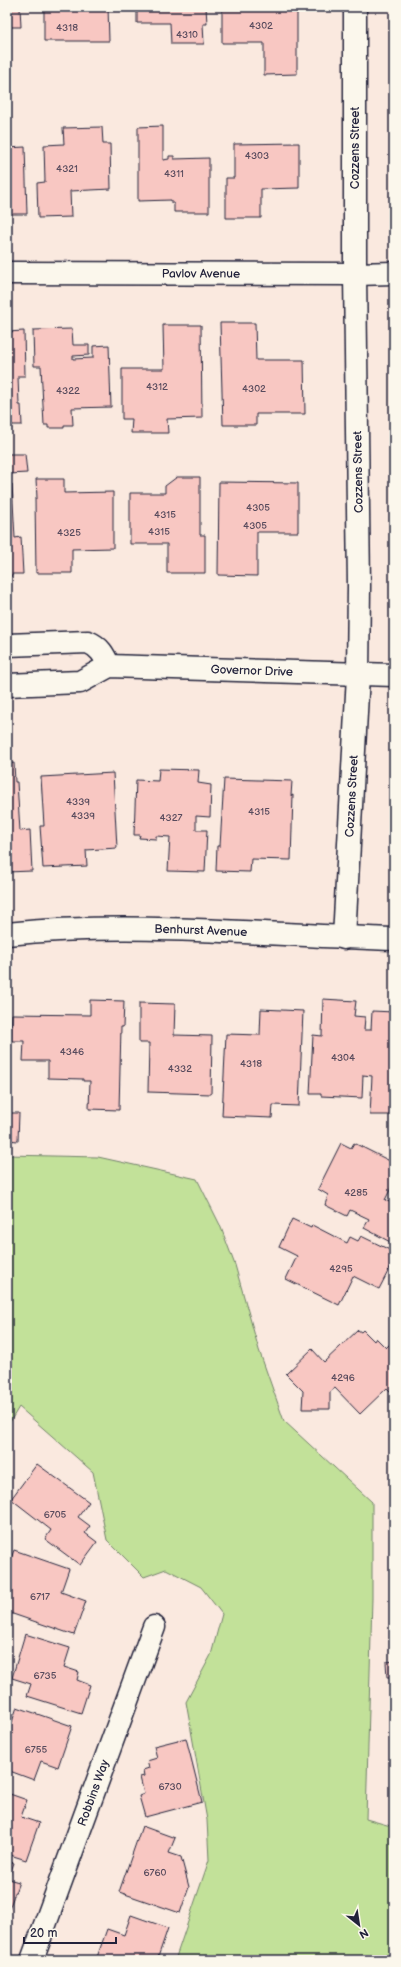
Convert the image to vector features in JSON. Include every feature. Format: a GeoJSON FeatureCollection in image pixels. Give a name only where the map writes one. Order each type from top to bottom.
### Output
{"type":"FeatureCollection","features":[{"type":"Feature","properties":{"kind":"street","name":"Cozzens Street"},"geometry":{"type":"LineString","coordinates":[[344,938],[358,675],[359,586],[354,274],[355,7]]}},
{"type":"Feature","properties":{"kind":"street","name":"Pavlov Avenue"},"geometry":{"type":"LineString","coordinates":[[7,273],[394,273]]}},
{"type":"Feature","properties":{"kind":"street"},"geometry":{"type":"LineString","coordinates":[[7,645],[88,642],[96,645],[102,652],[109,666],[80,682],[7,685]]}},
{"type":"Feature","properties":{"kind":"street","name":"Governor Drive"},"geometry":{"type":"LineString","coordinates":[[109,666],[394,675]]}},
{"type":"Feature","properties":{"kind":"street","name":"Benhurst Avenue"},"geometry":{"type":"LineString","coordinates":[[7,934],[40,930],[160,928],[344,938],[394,939]]}},
{"type":"Feature","properties":{"kind":"street","name":"Robbins Way"},"geometry":{"type":"LineString","coordinates":[[32,1960],[154,1626]]}},
{"type":"Feature","properties":{"kind":"green space"},"geometry":{"type":"Polygon","coordinates":[[[7,1155],[98,1157],[197,1179],[220,1225],[235,1265],[259,1350],[284,1421],[372,1502],[372,1598],[366,1819],[394,1827],[394,1960],[175,1960],[209,1860],[207,1820],[186,1702],[211,1655],[222,1614],[201,1587],[166,1569],[144,1577],[107,1540],[93,1472],[19,1407],[7,1427],[7,1155]]]}},
{"type":"Feature","properties":{"kind":"building"},"geometry":{"type":"Polygon","coordinates":[[[7,7],[20,7],[21,27],[7,27],[7,7]]]}},
{"type":"Feature","properties":{"kind":"building"},"geometry":{"type":"Polygon","coordinates":[[[44,7],[108,7],[109,41],[44,41],[44,7]]]}},
{"type":"Feature","properties":{"kind":"building"},"geometry":{"type":"Polygon","coordinates":[[[137,7],[206,7],[207,24],[203,24],[204,44],[171,44],[170,23],[137,23],[137,7]]]}},
{"type":"Feature","properties":{"kind":"building"},"geometry":{"type":"Polygon","coordinates":[[[222,7],[297,7],[297,74],[264,75],[264,43],[222,43],[222,7]]]}},
{"type":"Feature","properties":{"kind":"building"},"geometry":{"type":"Polygon","coordinates":[[[163,126],[163,160],[169,159],[169,156],[174,156],[174,159],[209,158],[209,212],[174,212],[174,203],[171,203],[171,200],[138,201],[138,127],[163,126]]]}},
{"type":"Feature","properties":{"kind":"building"},"geometry":{"type":"Polygon","coordinates":[[[102,127],[103,144],[110,144],[111,189],[70,191],[71,217],[38,218],[37,183],[45,182],[44,145],[64,144],[63,128],[102,127]]]}},
{"type":"Feature","properties":{"kind":"building"},"geometry":{"type":"Polygon","coordinates":[[[299,143],[299,188],[261,189],[261,218],[226,218],[226,178],[234,178],[234,144],[299,143]]]}},
{"type":"Feature","properties":{"kind":"building"},"geometry":{"type":"Polygon","coordinates":[[[25,147],[27,214],[7,214],[7,148],[25,147]]]}},
{"type":"Feature","properties":{"kind":"building"},"geometry":{"type":"Polygon","coordinates":[[[220,323],[255,323],[256,360],[304,360],[305,414],[256,414],[256,425],[223,425],[220,323]]]}},
{"type":"Feature","properties":{"kind":"building"},"geometry":{"type":"Polygon","coordinates":[[[163,325],[201,325],[202,418],[167,419],[168,433],[131,433],[132,419],[122,419],[122,369],[164,369],[163,325]]]}},
{"type":"Feature","properties":{"kind":"building"},"geometry":{"type":"Polygon","coordinates":[[[72,329],[73,345],[89,345],[89,355],[73,356],[73,359],[93,358],[93,346],[109,345],[111,407],[72,408],[73,425],[64,425],[64,428],[48,428],[48,425],[44,425],[41,366],[34,366],[33,330],[72,329]]]}},
{"type":"Feature","properties":{"kind":"building"},"geometry":{"type":"Polygon","coordinates":[[[24,331],[25,376],[18,376],[19,405],[21,405],[22,425],[7,425],[7,332],[24,331]]]}},
{"type":"Feature","properties":{"kind":"building"},"geometry":{"type":"Polygon","coordinates":[[[8,454],[25,454],[27,473],[9,474],[8,454]]]}},
{"type":"Feature","properties":{"kind":"building"},"geometry":{"type":"Polygon","coordinates":[[[177,477],[200,477],[200,535],[205,535],[205,573],[167,573],[167,544],[130,544],[130,493],[165,493],[165,486],[177,477]]]}},
{"type":"Feature","properties":{"kind":"building"},"geometry":{"type":"Polygon","coordinates":[[[36,479],[64,479],[64,493],[113,492],[113,548],[72,549],[72,573],[36,573],[36,479]]]}},
{"type":"Feature","properties":{"kind":"building"},"geometry":{"type":"Polygon","coordinates":[[[219,482],[298,483],[298,532],[257,532],[257,576],[218,575],[219,482]]]}},
{"type":"Feature","properties":{"kind":"building"},"geometry":{"type":"Polygon","coordinates":[[[12,484],[15,538],[21,537],[23,574],[12,574],[12,576],[7,577],[7,485],[12,484]]]}},
{"type":"Feature","properties":{"kind":"building"},"geometry":{"type":"Polygon","coordinates":[[[14,763],[15,782],[17,782],[20,831],[30,830],[32,871],[7,872],[7,764],[14,763]]]}},
{"type":"Feature","properties":{"kind":"building"},"geometry":{"type":"Polygon","coordinates":[[[159,769],[199,770],[198,783],[211,785],[210,817],[196,816],[196,830],[207,830],[205,872],[168,871],[170,837],[156,836],[156,839],[139,838],[140,835],[134,835],[136,780],[158,781],[159,769]]]}},
{"type":"Feature","properties":{"kind":"building"},"geometry":{"type":"Polygon","coordinates":[[[113,773],[117,848],[86,850],[87,866],[43,868],[40,826],[44,826],[41,777],[113,773]]]}},
{"type":"Feature","properties":{"kind":"building"},"geometry":{"type":"Polygon","coordinates":[[[224,779],[292,781],[291,860],[251,859],[250,872],[216,871],[217,846],[220,846],[224,779]]]}},
{"type":"Feature","properties":{"kind":"building"},"geometry":{"type":"Polygon","coordinates":[[[323,999],[356,1001],[354,1016],[365,1017],[364,1030],[371,1030],[372,1011],[394,1012],[391,1115],[370,1115],[372,1076],[363,1075],[362,1098],[310,1094],[313,1035],[322,1036],[323,999]]]}},
{"type":"Feature","properties":{"kind":"building"},"geometry":{"type":"Polygon","coordinates":[[[90,1000],[124,1001],[123,1027],[121,1027],[119,1110],[89,1109],[90,1081],[83,1081],[83,1079],[48,1078],[48,1061],[23,1061],[24,1041],[11,1041],[12,1014],[90,1015],[90,1000]]]}},
{"type":"Feature","properties":{"kind":"building"},"geometry":{"type":"Polygon","coordinates":[[[139,1003],[175,1004],[174,1035],[212,1036],[211,1094],[148,1092],[149,1043],[139,1043],[139,1003]]]}},
{"type":"Feature","properties":{"kind":"building"},"geometry":{"type":"Polygon","coordinates":[[[261,1009],[303,1011],[299,1106],[273,1105],[272,1118],[222,1116],[226,1034],[260,1035],[261,1009]]]}},
{"type":"Feature","properties":{"kind":"building"},"geometry":{"type":"Polygon","coordinates":[[[7,1113],[19,1113],[18,1141],[7,1140],[7,1113]]]}},
{"type":"Feature","properties":{"kind":"building"},"geometry":{"type":"Polygon","coordinates":[[[341,1143],[351,1148],[354,1143],[394,1163],[394,1182],[385,1200],[394,1204],[394,1244],[364,1228],[369,1219],[350,1210],[347,1216],[325,1205],[328,1195],[318,1189],[341,1143]]]}},
{"type":"Feature","properties":{"kind":"building"},"geometry":{"type":"Polygon","coordinates":[[[292,1219],[311,1228],[312,1225],[347,1243],[350,1237],[358,1241],[361,1236],[394,1252],[394,1260],[379,1289],[353,1276],[339,1305],[286,1279],[297,1256],[279,1247],[292,1219]]]}},
{"type":"Feature","properties":{"kind":"building"},"geometry":{"type":"Polygon","coordinates":[[[358,1330],[361,1332],[363,1330],[374,1341],[376,1338],[386,1348],[394,1340],[394,1395],[387,1388],[360,1414],[335,1388],[330,1392],[330,1409],[302,1409],[303,1391],[286,1374],[312,1349],[324,1362],[358,1330]]]}},
{"type":"Feature","properties":{"kind":"building"},"geometry":{"type":"Polygon","coordinates":[[[37,1464],[89,1502],[78,1517],[90,1526],[85,1533],[97,1542],[80,1565],[45,1539],[51,1530],[11,1499],[37,1464]]]}},
{"type":"Feature","properties":{"kind":"building"},"geometry":{"type":"Polygon","coordinates":[[[14,1550],[69,1569],[61,1592],[86,1601],[74,1635],[7,1612],[7,1570],[14,1550]]]}},
{"type":"Feature","properties":{"kind":"building"},"geometry":{"type":"Polygon","coordinates":[[[25,1634],[70,1648],[64,1667],[79,1672],[77,1680],[90,1685],[81,1713],[27,1696],[31,1684],[12,1678],[25,1634]]]}},
{"type":"Feature","properties":{"kind":"building"},"geometry":{"type":"Polygon","coordinates":[[[394,1661],[394,1677],[387,1677],[386,1662],[394,1661]]]}},
{"type":"Feature","properties":{"kind":"building"},"geometry":{"type":"Polygon","coordinates":[[[17,1707],[72,1726],[58,1767],[41,1761],[34,1780],[7,1770],[7,1737],[17,1707]]]}},
{"type":"Feature","properties":{"kind":"building"},"geometry":{"type":"Polygon","coordinates":[[[186,1738],[202,1802],[145,1817],[139,1796],[144,1794],[140,1777],[144,1776],[143,1770],[149,1768],[147,1761],[157,1758],[154,1746],[186,1738]]]}},
{"type":"Feature","properties":{"kind":"building"},"geometry":{"type":"Polygon","coordinates":[[[7,1793],[27,1800],[21,1817],[39,1823],[26,1860],[7,1854],[7,1793]]]}},
{"type":"Feature","properties":{"kind":"building"},"geometry":{"type":"Polygon","coordinates":[[[142,1826],[175,1838],[169,1853],[181,1857],[189,1887],[180,1913],[119,1892],[142,1826]]]}},
{"type":"Feature","properties":{"kind":"building"},"geometry":{"type":"Polygon","coordinates":[[[7,1861],[14,1863],[8,1879],[19,1882],[9,1909],[7,1909],[7,1861]]]}},
{"type":"Feature","properties":{"kind":"building"},"geometry":{"type":"Polygon","coordinates":[[[131,1915],[168,1928],[157,1960],[96,1960],[107,1929],[124,1935],[131,1915]]]}}]}
